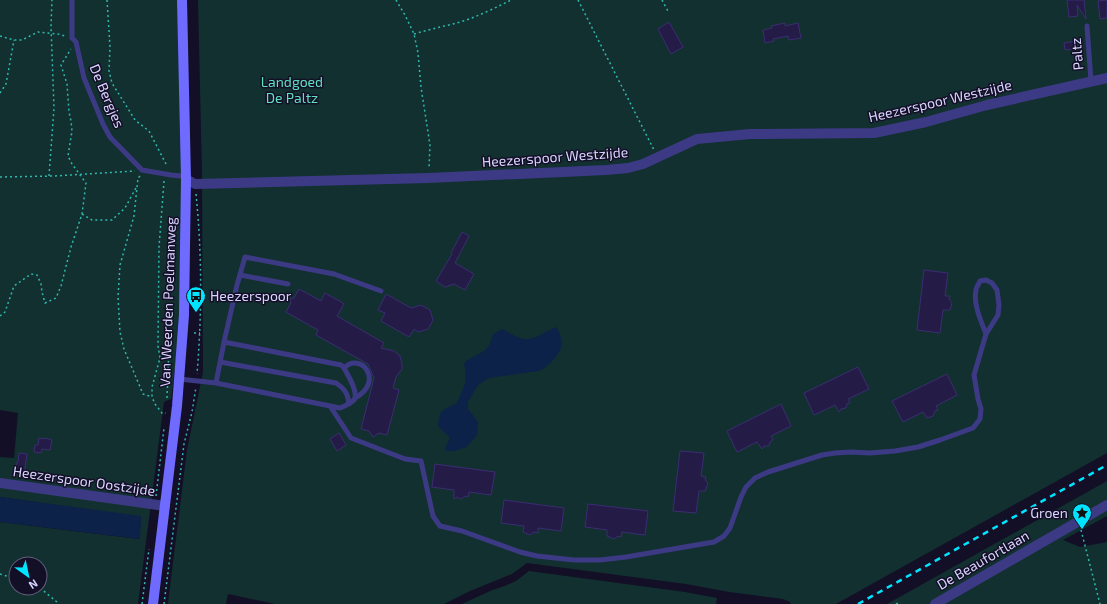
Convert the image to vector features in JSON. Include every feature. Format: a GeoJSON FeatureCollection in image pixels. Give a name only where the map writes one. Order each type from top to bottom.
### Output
{"type":"FeatureCollection","features":[{"type":"Feature","properties":{"kind":"main road","name":"Van Weerden Poelmanweg"},"geometry":{"type":"LineString","coordinates":[[153,604],[160,505],[177,406],[184,315],[186,179],[182,0]]}},
{"type":"Feature","properties":{"kind":"street","name":"Heezerspoor Westzijde"},"geometry":{"type":"LineString","coordinates":[[195,184],[428,178],[620,169],[643,164],[697,139],[750,134],[874,133],[926,122],[987,105],[1107,78]]}},
{"type":"Feature","properties":{"kind":"street"},"geometry":{"type":"LineString","coordinates":[[186,179],[195,184]]}},
{"type":"Feature","properties":{"kind":"street","name":"Heezerspoor Oostzijde"},"geometry":{"type":"LineString","coordinates":[[0,483],[160,505]]}},
{"type":"Feature","properties":{"kind":"street","name":"De Beaufortlaan"},"geometry":{"type":"LineString","coordinates":[[935,604],[1107,505]]}},
{"type":"Feature","properties":{"kind":"lane","name":"De Bergjes"},"geometry":{"type":"LineString","coordinates":[[72,0],[74,40],[84,78],[110,137],[142,170]]}},
{"type":"Feature","properties":{"kind":"lane","name":"Paltz"},"geometry":{"type":"LineString","coordinates":[[1087,26],[1091,81]]}},
{"type":"Feature","properties":{"kind":"lane"},"geometry":{"type":"LineString","coordinates":[[142,170],[180,176],[186,179]]}},
{"type":"Feature","properties":{"kind":"lane"},"geometry":{"type":"LineString","coordinates":[[216,383],[224,342],[245,257],[334,274],[381,291]]}},
{"type":"Feature","properties":{"kind":"lane"},"geometry":{"type":"LineString","coordinates":[[240,275],[288,284]]}},
{"type":"Feature","properties":{"kind":"lane"},"geometry":{"type":"LineString","coordinates":[[330,406],[350,438],[405,459],[421,461],[433,516],[440,526],[462,531],[520,552],[537,556],[574,560],[600,560],[714,542],[724,536],[730,528],[740,497],[746,487],[755,478],[768,472],[822,455],[851,452],[870,453],[895,451],[918,447],[973,428],[980,419],[980,409],[974,375],[986,334],[998,315],[999,305],[996,290],[992,283],[986,280],[980,281],[976,288],[976,298],[979,316],[986,334]]}},
{"type":"Feature","properties":{"kind":"lane"},"geometry":{"type":"LineString","coordinates":[[224,342],[341,365],[344,368],[356,393],[355,398]]}},
{"type":"Feature","properties":{"kind":"lane"},"geometry":{"type":"LineString","coordinates":[[220,362],[336,383],[348,394],[349,404]]}},
{"type":"Feature","properties":{"kind":"lane"},"geometry":{"type":"LineString","coordinates":[[179,379],[216,383],[340,408],[349,404],[363,392],[368,386],[370,380],[365,368],[356,362],[348,364],[344,368]]}},
{"type":"Feature","properties":{"kind":"path"},"geometry":{"type":"LineString","coordinates":[[49,176],[54,108],[51,33],[52,0]]}},
{"type":"Feature","properties":{"kind":"path"},"geometry":{"type":"LineString","coordinates":[[107,0],[110,47],[109,70],[112,83],[135,120],[149,131],[166,164],[159,247],[158,346],[160,358],[152,388],[152,397],[155,404],[162,413],[166,413]]}},
{"type":"Feature","properties":{"kind":"path"},"geometry":{"type":"LineString","coordinates":[[396,0],[414,34],[418,53],[421,87],[430,145],[428,178]]}},
{"type":"Feature","properties":{"kind":"path"},"geometry":{"type":"LineString","coordinates":[[414,34],[467,20],[511,0]]}},
{"type":"Feature","properties":{"kind":"path"},"geometry":{"type":"LineString","coordinates":[[578,0],[658,157]]}},
{"type":"Feature","properties":{"kind":"path"},"geometry":{"type":"LineString","coordinates":[[662,0],[668,12]]}},
{"type":"Feature","properties":{"kind":"path"},"geometry":{"type":"LineString","coordinates":[[0,36],[14,40],[22,40],[38,32],[58,34],[74,40],[61,65],[67,84],[72,131],[68,156],[86,183],[82,214],[71,247],[61,286],[56,298],[46,303],[42,292],[42,284],[37,275],[31,274],[14,286],[5,312],[0,316]]}},
{"type":"Feature","properties":{"kind":"path"},"geometry":{"type":"LineString","coordinates":[[0,93],[6,84],[14,40]]}},
{"type":"Feature","properties":{"kind":"path"},"geometry":{"type":"LineString","coordinates":[[0,177],[49,176],[130,172],[142,170]]}},
{"type":"Feature","properties":{"kind":"path"},"geometry":{"type":"LineString","coordinates":[[164,604],[184,444],[193,407],[200,333],[200,243],[195,184]]}},
{"type":"Feature","properties":{"kind":"path"},"geometry":{"type":"LineString","coordinates":[[82,214],[92,220],[112,220],[125,208],[137,185],[134,216],[120,265],[118,297],[120,332],[124,349],[143,394],[152,397]]}},
{"type":"Feature","properties":{"kind":"path"},"geometry":{"type":"LineString","coordinates":[[195,313],[200,313]]}},
{"type":"Feature","properties":{"kind":"path"},"geometry":{"type":"LineString","coordinates":[[194,333],[200,333]]}},
{"type":"Feature","properties":{"kind":"path"},"geometry":{"type":"LineString","coordinates":[[167,400],[169,348]]}},
{"type":"Feature","properties":{"kind":"path"},"geometry":{"type":"LineString","coordinates":[[160,505],[164,428]]}},
{"type":"Feature","properties":{"kind":"path"},"geometry":{"type":"LineString","coordinates":[[1078,522],[1100,604]]}},
{"type":"Feature","properties":{"kind":"path"},"geometry":{"type":"LineString","coordinates":[[142,604],[150,545]]}},
{"type":"Feature","properties":{"kind":"path"},"geometry":{"type":"LineString","coordinates":[[48,595],[57,602],[57,604]]}},
{"type":"Feature","properties":{"kind":"green space"},"geometry":{"type":"Polygon","coordinates":[[[0,0],[178,0],[183,304],[171,399],[164,402],[138,604],[0,604],[0,522],[139,539],[141,517],[0,497],[0,457],[14,458],[18,413],[0,410],[0,0]]]}},
{"type":"Feature","properties":{"kind":"green space","name":"Landgoed De Paltz"},"geometry":{"type":"Polygon","coordinates":[[[198,0],[1107,0],[1107,453],[836,604],[791,604],[783,599],[729,592],[686,584],[527,563],[512,574],[470,591],[444,604],[275,604],[228,594],[226,604],[169,604],[187,450],[203,372],[202,174],[198,0]]]}},
{"type":"Feature","properties":{"kind":"green space"},"geometry":{"type":"Polygon","coordinates":[[[1107,481],[1107,516],[1063,540],[1080,547],[1107,542],[1107,604],[887,604],[1107,481]]]}},
{"type":"Feature","properties":{"kind":"green space"},"geometry":{"type":"Polygon","coordinates":[[[529,571],[685,592],[717,598],[716,604],[462,604],[516,581],[529,571]]]}},
{"type":"Feature","properties":{"kind":"water"},"geometry":{"type":"Polygon","coordinates":[[[556,327],[561,337],[562,345],[560,351],[552,361],[539,371],[489,378],[478,385],[468,402],[468,409],[478,422],[477,435],[467,447],[455,451],[445,451],[450,438],[438,426],[440,416],[445,409],[457,403],[465,384],[466,376],[464,364],[466,361],[484,351],[489,346],[493,334],[502,329],[520,338],[529,339],[556,327]]]}},
{"type":"Feature","properties":{"kind":"water"},"geometry":{"type":"Polygon","coordinates":[[[0,497],[141,516],[140,539],[0,522],[0,497]]]}},
{"type":"Feature","properties":{"kind":"building"},"geometry":{"type":"Polygon","coordinates":[[[1067,0],[1084,0],[1086,19],[1077,5],[1078,16],[1069,17],[1067,0]]]}},
{"type":"Feature","properties":{"kind":"building"},"geometry":{"type":"Polygon","coordinates":[[[1107,0],[1107,18],[1100,19],[1098,1],[1107,0]]]}},
{"type":"Feature","properties":{"kind":"building"},"geometry":{"type":"Polygon","coordinates":[[[669,22],[683,47],[671,54],[658,29],[669,22]]]}},
{"type":"Feature","properties":{"kind":"building"},"geometry":{"type":"Polygon","coordinates":[[[785,23],[785,26],[798,23],[801,38],[789,40],[788,36],[773,39],[774,41],[765,43],[763,30],[772,28],[771,26],[785,23]]]}},
{"type":"Feature","properties":{"kind":"building"},"geometry":{"type":"Polygon","coordinates":[[[1076,41],[1078,48],[1065,50],[1064,43],[1076,41]]]}},
{"type":"Feature","properties":{"kind":"building"},"geometry":{"type":"Polygon","coordinates":[[[462,232],[469,236],[455,263],[474,274],[465,290],[454,284],[445,287],[436,281],[452,254],[451,253],[462,232]]]}},
{"type":"Feature","properties":{"kind":"building"},"geometry":{"type":"Polygon","coordinates":[[[924,270],[948,273],[945,296],[950,296],[949,299],[952,303],[950,310],[943,310],[940,333],[917,330],[924,270]]]}},
{"type":"Feature","properties":{"kind":"building"},"geometry":{"type":"Polygon","coordinates":[[[299,289],[321,301],[325,293],[343,303],[344,304],[337,316],[384,343],[381,348],[394,351],[400,356],[402,369],[396,377],[393,388],[399,390],[387,435],[379,433],[373,437],[369,431],[361,429],[374,378],[368,364],[316,335],[318,330],[286,312],[291,303],[290,299],[294,298],[299,289]]]}},
{"type":"Feature","properties":{"kind":"building"},"geometry":{"type":"Polygon","coordinates":[[[386,294],[411,308],[421,305],[430,310],[433,320],[428,329],[418,332],[414,329],[409,337],[381,321],[385,313],[378,310],[386,294]]]}},
{"type":"Feature","properties":{"kind":"building"},"geometry":{"type":"Polygon","coordinates":[[[858,367],[869,389],[848,399],[850,403],[847,404],[846,408],[841,409],[839,412],[835,405],[814,415],[804,393],[858,367]]]}},
{"type":"Feature","properties":{"kind":"building"},"geometry":{"type":"Polygon","coordinates":[[[947,374],[957,395],[936,406],[938,410],[935,411],[933,416],[927,418],[923,412],[903,422],[892,401],[947,374]]]}},
{"type":"Feature","properties":{"kind":"building"},"geometry":{"type":"Polygon","coordinates":[[[781,404],[791,426],[771,436],[773,440],[770,442],[769,446],[764,446],[762,449],[757,442],[737,452],[727,431],[781,404]]]}},
{"type":"Feature","properties":{"kind":"building"},"geometry":{"type":"Polygon","coordinates":[[[339,433],[346,445],[337,451],[330,439],[339,433]]]}},
{"type":"Feature","properties":{"kind":"building"},"geometry":{"type":"Polygon","coordinates":[[[39,438],[52,440],[50,450],[42,449],[41,453],[34,452],[35,445],[38,445],[39,438]]]}},
{"type":"Feature","properties":{"kind":"building"},"geometry":{"type":"Polygon","coordinates":[[[680,451],[704,453],[701,476],[706,477],[705,480],[708,483],[705,491],[699,491],[696,513],[673,511],[680,451]]]}},
{"type":"Feature","properties":{"kind":"building"},"geometry":{"type":"Polygon","coordinates":[[[19,453],[27,454],[24,475],[16,474],[19,453]]]}},
{"type":"Feature","properties":{"kind":"building"},"geometry":{"type":"Polygon","coordinates":[[[435,464],[495,472],[491,495],[469,492],[468,497],[465,496],[461,499],[457,497],[454,499],[454,490],[432,487],[435,464]]]}},
{"type":"Feature","properties":{"kind":"building"},"geometry":{"type":"Polygon","coordinates":[[[504,500],[564,508],[561,531],[538,528],[538,533],[534,532],[530,535],[523,532],[524,526],[501,523],[504,500]]]}},
{"type":"Feature","properties":{"kind":"building"},"geometry":{"type":"Polygon","coordinates":[[[588,504],[648,511],[645,535],[622,532],[621,537],[618,536],[614,539],[607,536],[607,530],[585,527],[588,504]]]}},
{"type":"Feature","properties":{"kind":"railway"},"geometry":{"type":"LineString","coordinates":[[858,604],[1107,465]]}},
{"type":"Feature","properties":{"kind":"place","name":"Heezerspoor"},"geometry":{"type":"Point","coordinates":[196,313]}},
{"type":"Feature","properties":{"kind":"place","name":"Groen"},"geometry":{"type":"Point","coordinates":[1082,530]}}]}
